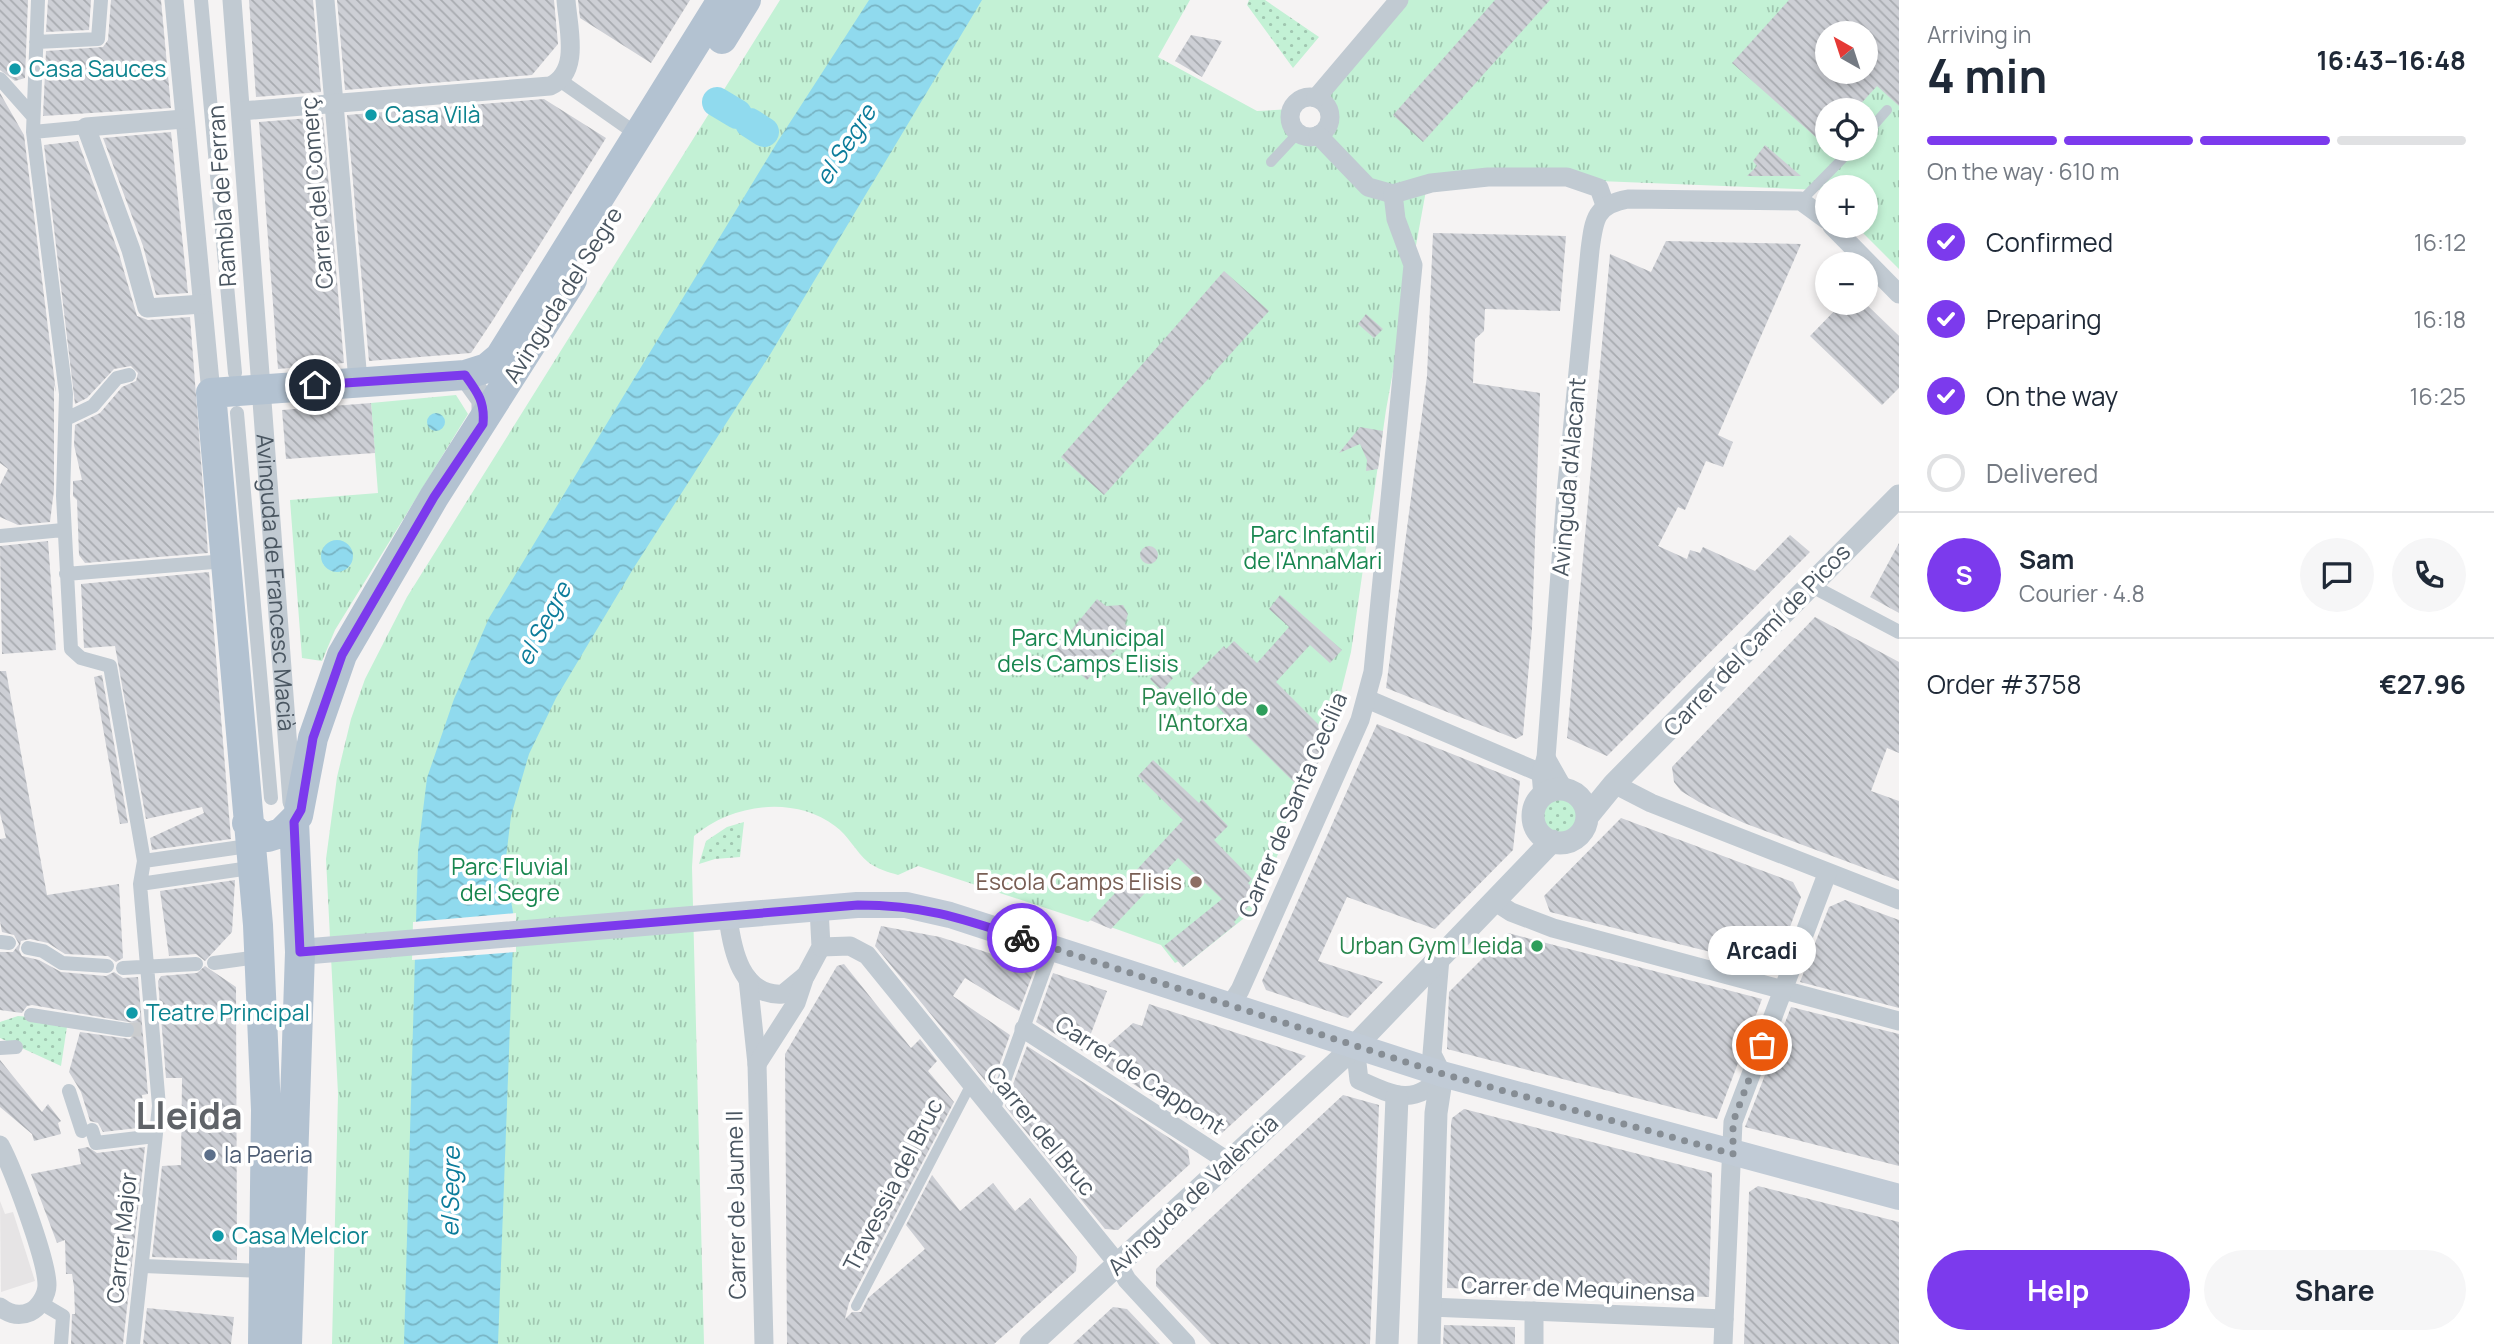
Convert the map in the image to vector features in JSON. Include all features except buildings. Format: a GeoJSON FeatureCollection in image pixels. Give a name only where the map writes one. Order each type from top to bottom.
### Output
{"type":"FeatureCollection","features":[{"type":"Feature","properties":{"kind":"main road","name":"Avinguda del Segre"},"geometry":{"type":"LineString","coordinates":[[465,375],[487,368],[500,357],[722,0]]}},
{"type":"Feature","properties":{"kind":"main road","name":"Avinguda del Segre"},"geometry":{"type":"LineString","coordinates":[[294,822],[301,810],[313,738],[342,655],[434,497],[483,424],[746,0]]}},
{"type":"Feature","properties":{"kind":"main road"},"geometry":{"type":"LineString","coordinates":[[210,382],[261,389],[465,375]]}},
{"type":"Feature","properties":{"kind":"main road","name":"Avinguda de Francesc Macià"},"geometry":{"type":"LineString","coordinates":[[210,382],[249,850],[258,925],[266,1110],[263,1344]]}},
{"type":"Feature","properties":{"kind":"main road"},"geometry":{"type":"LineString","coordinates":[[291,871],[249,850],[258,834],[268,837],[281,833],[294,822]]}},
{"type":"Feature","properties":{"kind":"main road","name":"Avinguda de Francesc Macià"},"geometry":{"type":"LineString","coordinates":[[287,1344],[300,952],[291,871],[294,822]]}},
{"type":"Feature","properties":{"kind":"main road"},"geometry":{"type":"LineString","coordinates":[[258,925],[272,943],[300,952],[819,908],[906,905],[950,915],[1443,1074],[1899,1197]]}},
{"type":"Feature","properties":{"kind":"main road"},"geometry":{"type":"LineString","coordinates":[[260,987],[271,973],[300,952]]}},
{"type":"Feature","properties":{"kind":"street"},"geometry":{"type":"LineString","coordinates":[[38,0],[32,114],[66,394],[63,496],[66,574],[226,561]]}},
{"type":"Feature","properties":{"kind":"street"},"geometry":{"type":"LineString","coordinates":[[36,42],[98,39],[101,0]]}},
{"type":"Feature","properties":{"kind":"street","name":"Rambla de Ferran"},"geometry":{"type":"LineString","coordinates":[[174,0],[210,382]]}},
{"type":"Feature","properties":{"kind":"street","name":"Rambla de Ferran"},"geometry":{"type":"LineString","coordinates":[[201,0],[235,373]]}},
{"type":"Feature","properties":{"kind":"street","name":"Rambla de Ferran"},"geometry":{"type":"LineString","coordinates":[[232,0],[261,389]]}},
{"type":"Feature","properties":{"kind":"street","name":"Carrer del Comerç"},"geometry":{"type":"LineString","coordinates":[[325,0],[358,381]]}},
{"type":"Feature","properties":{"kind":"street"},"geometry":{"type":"LineString","coordinates":[[241,111],[545,87],[561,81],[570,61],[566,0]]}},
{"type":"Feature","properties":{"kind":"street"},"geometry":{"type":"LineString","coordinates":[[1316,98],[1399,0]]}},
{"type":"Feature","properties":{"kind":"street"},"geometry":{"type":"LineString","coordinates":[[0,79],[32,114]]}},
{"type":"Feature","properties":{"kind":"street"},"geometry":{"type":"LineString","coordinates":[[561,81],[638,135]]}},
{"type":"Feature","properties":{"kind":"street"},"geometry":{"type":"LineString","coordinates":[[1303,132],[1327,128],[1330,116],[1325,103],[1316,98],[1304,98],[1295,104],[1290,116],[1303,132],[1368,187],[1393,194],[1418,187],[1488,177],[1567,177],[1599,188],[1608,204],[1628,199],[1801,201],[1815,211]]}},
{"type":"Feature","properties":{"kind":"street"},"geometry":{"type":"LineString","coordinates":[[33,132],[184,119]]}},
{"type":"Feature","properties":{"kind":"street"},"geometry":{"type":"LineString","coordinates":[[86,127],[131,250],[147,308],[202,304]]}},
{"type":"Feature","properties":{"kind":"street","name":"Carrer de Santa Cecília"},"geometry":{"type":"LineString","coordinates":[[1404,239],[1408,212],[1418,187]]}},
{"type":"Feature","properties":{"kind":"street","name":"Carrer de Santa Cecília"},"geometry":{"type":"LineString","coordinates":[[1229,1007],[1240,990],[1367,699],[1373,672],[1413,265],[1396,219],[1393,194]]}},
{"type":"Feature","properties":{"kind":"street","name":"Avinguda d'Alacant"},"geometry":{"type":"LineString","coordinates":[[1554,782],[1566,494],[1590,250],[1598,214],[1608,204]]}},
{"type":"Feature","properties":{"kind":"street"},"geometry":{"type":"LineString","coordinates":[[1844,238],[1899,294]]}},
{"type":"Feature","properties":{"kind":"street"},"geometry":{"type":"LineString","coordinates":[[65,419],[93,406],[117,378],[129,375]]}},
{"type":"Feature","properties":{"kind":"street"},"geometry":{"type":"LineString","coordinates":[[465,375],[483,400],[483,424]]}},
{"type":"Feature","properties":{"kind":"street","name":"Avinguda de Francesc Macià"},"geometry":{"type":"LineString","coordinates":[[261,389],[294,822]]}},
{"type":"Feature","properties":{"kind":"street","name":"Avinguda de Francesc Macià"},"geometry":{"type":"LineString","coordinates":[[237,413],[271,798]]}},
{"type":"Feature","properties":{"kind":"street","name":"Carrer del Camí de Picos"},"geometry":{"type":"LineString","coordinates":[[1587,817],[1608,791],[1810,585],[1894,508]]}},
{"type":"Feature","properties":{"kind":"street"},"geometry":{"type":"LineString","coordinates":[[0,536],[63,530]]}},
{"type":"Feature","properties":{"kind":"street","name":"Carrer Major"},"geometry":{"type":"LineString","coordinates":[[66,574],[71,649],[81,658],[110,666],[144,861],[140,884],[150,1029],[159,1106],[144,1266],[133,1344]]}},
{"type":"Feature","properties":{"kind":"street"},"geometry":{"type":"LineString","coordinates":[[1810,585],[1899,632]]}},
{"type":"Feature","properties":{"kind":"street"},"geometry":{"type":"LineString","coordinates":[[1367,699],[1554,782],[1585,805],[1587,817],[1576,838],[1568,842],[1552,841],[1540,834],[1534,821],[1535,807],[1554,782]]}},
{"type":"Feature","properties":{"kind":"street"},"geometry":{"type":"LineString","coordinates":[[1632,767],[1651,803]]}},
{"type":"Feature","properties":{"kind":"street","name":"Carrer del Camí de Picos"},"geometry":{"type":"LineString","coordinates":[[1554,782],[1608,791]]}},
{"type":"Feature","properties":{"kind":"street"},"geometry":{"type":"LineString","coordinates":[[1608,791],[1651,803],[1899,900]]}},
{"type":"Feature","properties":{"kind":"street"},"geometry":{"type":"LineString","coordinates":[[1443,1074],[1426,1091],[1397,1097],[1359,1080],[1355,1046],[1552,841]]}},
{"type":"Feature","properties":{"kind":"street"},"geometry":{"type":"LineString","coordinates":[[144,861],[249,850]]}},
{"type":"Feature","properties":{"kind":"street"},"geometry":{"type":"LineString","coordinates":[[140,884],[249,850]]}},
{"type":"Feature","properties":{"kind":"street"},"geometry":{"type":"LineString","coordinates":[[1723,1344],[1733,1122],[1827,874]]}},
{"type":"Feature","properties":{"kind":"street"},"geometry":{"type":"LineString","coordinates":[[1494,901],[1511,912],[1552,928],[1782,992],[1899,1021]]}},
{"type":"Feature","properties":{"kind":"street"},"geometry":{"type":"LineString","coordinates":[[757,1064],[796,1003],[806,975],[821,947],[819,908]]}},
{"type":"Feature","properties":{"kind":"street","name":"Carrer de Jaume II"},"geometry":{"type":"LineString","coordinates":[[728,917],[733,952],[748,979],[757,1064],[764,1344]]}},
{"type":"Feature","properties":{"kind":"street","name":"Carrer del Bruc"},"geometry":{"type":"LineString","coordinates":[[821,947],[858,948],[867,955],[1118,1264],[1126,1280],[1186,1344]]}},
{"type":"Feature","properties":{"kind":"street"},"geometry":{"type":"LineString","coordinates":[[28,948],[43,951],[62,962],[107,967]]}},
{"type":"Feature","properties":{"kind":"street"},"geometry":{"type":"LineString","coordinates":[[993,1111],[1052,948]]}},
{"type":"Feature","properties":{"kind":"street"},"geometry":{"type":"LineString","coordinates":[[214,963],[258,957]]}},
{"type":"Feature","properties":{"kind":"street"},"geometry":{"type":"LineString","coordinates":[[1429,1344],[1436,1120],[1443,1074],[1432,1054],[1440,958]]}},
{"type":"Feature","properties":{"kind":"street"},"geometry":{"type":"LineString","coordinates":[[123,968],[197,964]]}},
{"type":"Feature","properties":{"kind":"street"},"geometry":{"type":"LineString","coordinates":[[748,979],[765,993],[777,994],[788,991],[806,975]]}},
{"type":"Feature","properties":{"kind":"street"},"geometry":{"type":"LineString","coordinates":[[31,1015],[128,1030]]}},
{"type":"Feature","properties":{"kind":"street","name":"Carrer de Cappont"},"geometry":{"type":"LineString","coordinates":[[1024,1029],[1229,1162]]}},
{"type":"Feature","properties":{"kind":"street","name":"Avinguda de València"},"geometry":{"type":"LineString","coordinates":[[1031,1344],[1355,1046]]}},
{"type":"Feature","properties":{"kind":"street"},"geometry":{"type":"LineString","coordinates":[[0,1048],[16,1047]]}},
{"type":"Feature","properties":{"kind":"street"},"geometry":{"type":"LineString","coordinates":[[69,1091],[87,1131],[96,1143],[155,1136]]}},
{"type":"Feature","properties":{"kind":"street"},"geometry":{"type":"LineString","coordinates":[[1387,1344],[1397,1097]]}},
{"type":"Feature","properties":{"kind":"street"},"geometry":{"type":"LineString","coordinates":[[0,1145],[22,1202],[47,1287],[41,1303],[32,1312],[16,1315],[0,1307]]}},
{"type":"Feature","properties":{"kind":"street"},"geometry":{"type":"LineString","coordinates":[[144,1266],[263,1271]]}},
{"type":"Feature","properties":{"kind":"street"},"geometry":{"type":"LineString","coordinates":[[41,1303],[63,1316],[61,1344]]}},
{"type":"Feature","properties":{"kind":"street","name":"Carrer de Mequinensa"},"geometry":{"type":"LineString","coordinates":[[1430,1307],[1724,1319]]}},
{"type":"Feature","properties":{"kind":"street"},"geometry":{"type":"LineString","coordinates":[[1534,1311],[1534,1344]]}},
{"type":"Feature","properties":{"kind":"lane"},"geometry":{"type":"LineString","coordinates":[[1878,120],[1887,110]]}},
{"type":"Feature","properties":{"kind":"lane"},"geometry":{"type":"LineString","coordinates":[[1271,162],[1303,132]]}},
{"type":"Feature","properties":{"kind":"lane"},"geometry":{"type":"LineString","coordinates":[[1801,201],[1840,161]]}},
{"type":"Feature","properties":{"kind":"lane","name":"Travessia del Bruc"},"geometry":{"type":"LineString","coordinates":[[856,1306],[971,1084]]}},
{"type":"Feature","properties":{"kind":"shaded area"},"geometry":{"type":"Polygon","coordinates":[[[0,1201],[5,1214],[13,1212],[35,1281],[1,1292],[0,1201]]]}},
{"type":"Feature","properties":{"kind":"green space"},"geometry":{"type":"Polygon","coordinates":[[[780,0],[1190,0],[1158,57],[1257,111],[1292,109],[1293,128],[1308,137],[1325,130],[1330,112],[1322,101],[1399,0],[1899,0],[1899,269],[1868,238],[1878,238],[1878,175],[1815,175],[1815,190],[1429,174],[1386,410],[1351,652],[1330,736],[1253,911],[1183,967],[1179,961],[1175,963],[1161,945],[1091,920],[1088,922],[918,866],[898,875],[875,867],[835,826],[801,810],[763,807],[744,811],[709,825],[694,836],[692,867],[704,1344],[332,1344],[338,1094],[326,859],[337,777],[351,719],[365,679],[407,597],[780,0]]]}},
{"type":"Feature","properties":{"kind":"green space"},"geometry":{"type":"Polygon","coordinates":[[[1249,0],[1265,0],[1319,37],[1293,68],[1247,5],[1249,0]]]}},
{"type":"Feature","properties":{"kind":"green space"},"geometry":{"type":"Polygon","coordinates":[[[456,395],[468,414],[335,630],[322,661],[302,658],[290,500],[378,493],[371,403],[456,395]],[[353,556],[323,564],[331,571],[350,566],[353,556]]]}},
{"type":"Feature","properties":{"kind":"green space"},"geometry":{"type":"Polygon","coordinates":[[[1560,799],[1572,804],[1577,816],[1572,828],[1560,833],[1548,828],[1543,816],[1548,804],[1560,799]]]}},
{"type":"Feature","properties":{"kind":"green space"},"geometry":{"type":"Polygon","coordinates":[[[744,822],[740,857],[715,859],[699,864],[706,841],[727,827],[744,822]]]}},
{"type":"Feature","properties":{"kind":"green space"},"geometry":{"type":"Polygon","coordinates":[[[18,1016],[68,1020],[61,1066],[0,1038],[0,1022],[18,1016]]]}},
{"type":"Feature","properties":{"kind":"water","name":"el Segre"},"geometry":{"type":"Polygon","coordinates":[[[869,0],[982,0],[771,353],[633,569],[556,698],[529,754],[511,816],[505,866],[514,918],[498,1344],[404,1344],[418,851],[427,778],[454,699],[489,618],[778,141],[869,0]]]}},
{"type":"Feature","properties":{"kind":"water"},"geometry":{"type":"Polygon","coordinates":[[[432,413],[440,413],[445,422],[443,429],[432,431],[427,426],[427,418],[432,413]]]}},
{"type":"Feature","properties":{"kind":"water"},"geometry":{"type":"Polygon","coordinates":[[[337,540],[348,545],[353,556],[348,567],[337,572],[326,567],[321,556],[326,545],[337,540]]]}},
{"type":"Feature","properties":{"kind":"pier"},"geometry":{"type":"Polygon","coordinates":[[[516,913],[516,952],[412,960],[413,922],[516,913]]]}},
{"type":"Feature","properties":{"kind":"waterway"},"geometry":{"type":"LineString","coordinates":[[717,102],[737,114]]}},
{"type":"Feature","properties":{"kind":"waterway"},"geometry":{"type":"LineString","coordinates":[[750,123],[764,132]]}},
{"type":"Feature","properties":{"kind":"tunnel"},"geometry":{"type":"LineString","coordinates":[[127,1030],[147,1029]]}},
{"type":"Feature","properties":{"kind":"way so far"},"geometry":{"type":"LineString","coordinates":[[1022,938],[1443,1074],[1733,1154],[1733,1122],[1762,1045]]}},
{"type":"Feature","properties":{"kind":"place","name":"Casa Sauces"},"geometry":{"type":"Point","coordinates":[15,69]}},
{"type":"Feature","properties":{"kind":"place","name":"Casa Vilà"},"geometry":{"type":"Point","coordinates":[371,115]}},
{"type":"Feature","properties":{"kind":"place","name":"Pavelló de l'Antorxa"},"geometry":{"type":"Point","coordinates":[1262,710]}},
{"type":"Feature","properties":{"kind":"place","name":"Escola Camps Elisis"},"geometry":{"type":"Point","coordinates":[1196,882]}},
{"type":"Feature","properties":{"kind":"place","name":"Urban Gym Lleida"},"geometry":{"type":"Point","coordinates":[1537,946]}},
{"type":"Feature","properties":{"kind":"place","name":"Teatre Principal"},"geometry":{"type":"Point","coordinates":[132,1013]}},
{"type":"Feature","properties":{"kind":"place","name":"Arcadi"},"geometry":{"type":"Point","coordinates":[1762,1045]}},
{"type":"Feature","properties":{"kind":"place","name":"la Paeria"},"geometry":{"type":"Point","coordinates":[210,1155]}},
{"type":"Feature","properties":{"kind":"place","name":"Casa Melcior"},"geometry":{"type":"Point","coordinates":[218,1236]}},
{"type":"Feature","properties":{"kind":"district","name":"Lleida"},"geometry":{"type":"Point","coordinates":[189,1116]}},
{"type":"Feature","properties":{"kind":"route"},"geometry":{"type":"LineString","coordinates":[[315,385],[465,375],[482,398],[484,410],[483,424],[434,497],[353,633],[324,702],[306,767],[301,810],[294,822],[300,952],[858,905],[906,905],[950,915],[1022,938]]}},
{"type":"Feature","properties":{"kind":"park label","name":"Parc Infantil de l'AnnaMari"},"geometry":{"type":"Point","coordinates":[1313,548]}},
{"type":"Feature","properties":{"kind":"park label","name":"Parc Municipal dels Camps Elisis"},"geometry":{"type":"Point","coordinates":[1088,651]}},
{"type":"Feature","properties":{"kind":"park label","name":"Parc Fluvial del Segre"},"geometry":{"type":"Point","coordinates":[510,880]}}]}
